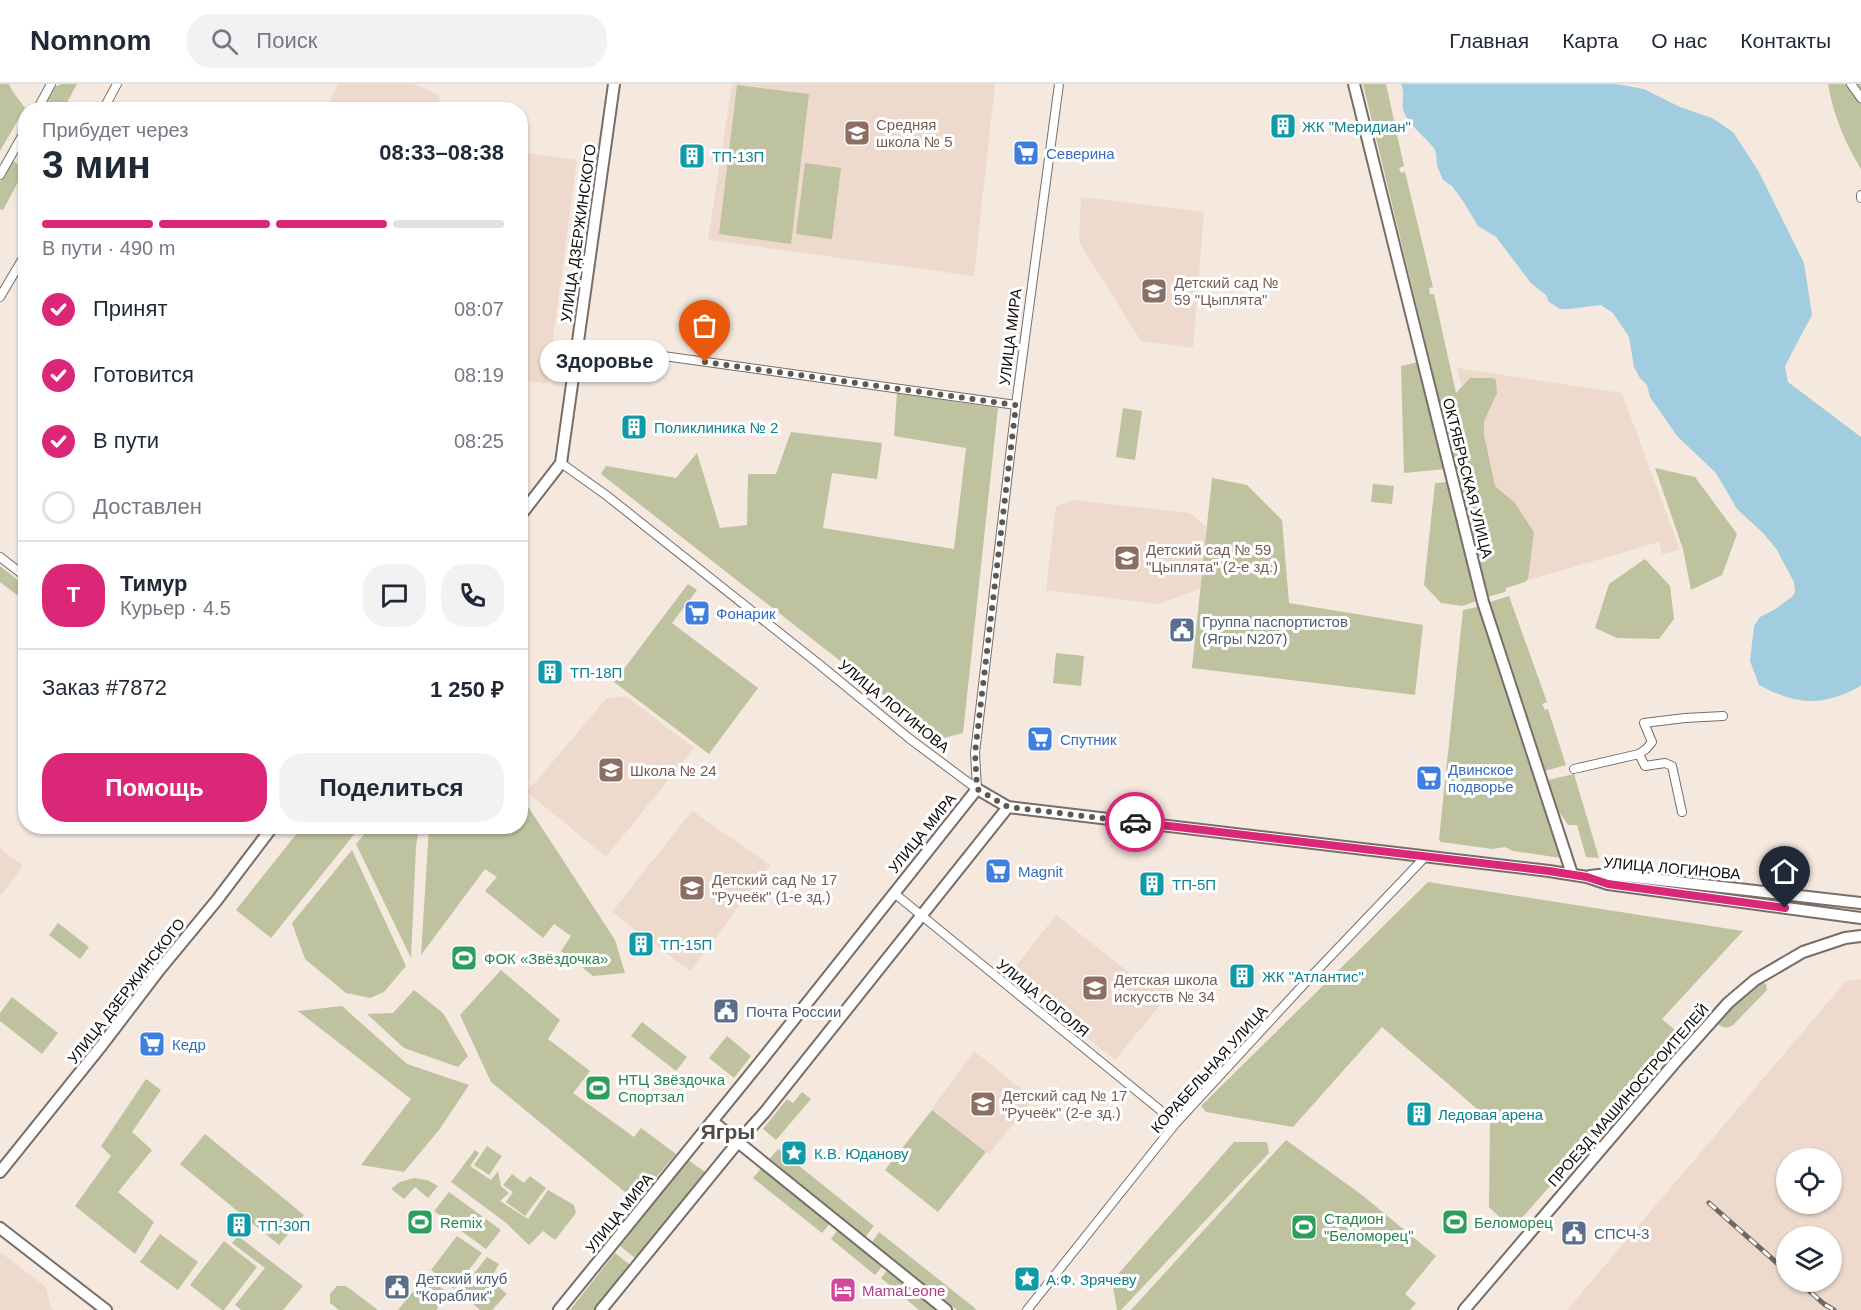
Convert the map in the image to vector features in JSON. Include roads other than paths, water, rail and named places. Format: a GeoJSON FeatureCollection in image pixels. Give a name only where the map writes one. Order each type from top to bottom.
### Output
{"type":"FeatureCollection","features":[{"type":"Feature","properties":{"kind":"main road","name":"УЛИЦА ДЗЕРЖИНСКОГО"},"geometry":{"type":"LineString","coordinates":[[528,506],[561,463],[614,84]]}},
{"type":"Feature","properties":{"kind":"main road","name":"ОКТЯБРЬСКАЯ УЛИЦА"},"geometry":{"type":"LineString","coordinates":[[1354,84],[1484,602],[1572,874]]}},
{"type":"Feature","properties":{"kind":"main road","name":"УЛИЦА ЛОГИНОВА"},"geometry":{"type":"LineString","coordinates":[[977,789],[1008,807],[1572,874],[1608,884],[1861,919]]}},
{"type":"Feature","properties":{"kind":"main road","name":"УЛИЦА МИРА"},"geometry":{"type":"LineString","coordinates":[[559,1310],[977,789]]}},
{"type":"Feature","properties":{"kind":"main road"},"geometry":{"type":"LineString","coordinates":[[601,1310],[765,1112],[1008,807]]}},
{"type":"Feature","properties":{"kind":"main road","name":"УЛИЦА ДЗЕРЖИНСКОГО"},"geometry":{"type":"LineString","coordinates":[[0,1172],[267,834]]}},
{"type":"Feature","properties":{"kind":"main road","name":"УЛИЦА ЛОГИНОВА"},"geometry":{"type":"LineString","coordinates":[[1587,877],[1608,874],[1861,903]]}},
{"type":"Feature","properties":{"kind":"main road"},"geometry":{"type":"LineString","coordinates":[[1845,938],[1861,919]]}},
{"type":"Feature","properties":{"kind":"main road","name":"ПРОЕЗД МАШИНОСТРОИТЕЛЕЙ"},"geometry":{"type":"LineString","coordinates":[[1464,1310],[1728,1003],[1755,980],[1803,952],[1845,938],[1861,936]]}},
{"type":"Feature","properties":{"kind":"main road"},"geometry":{"type":"LineString","coordinates":[[712,1121],[946,1310]]}},
{"type":"Feature","properties":{"kind":"main road"},"geometry":{"type":"LineString","coordinates":[[0,1228],[106,1310]]}},
{"type":"Feature","properties":{"kind":"street"},"geometry":{"type":"LineString","coordinates":[[41,102],[51,84]]}},
{"type":"Feature","properties":{"kind":"street"},"geometry":{"type":"LineString","coordinates":[[107,102],[117,84]]}},
{"type":"Feature","properties":{"kind":"street","name":"УЛИЦА МИРА"},"geometry":{"type":"LineString","coordinates":[[977,789],[975,753],[1016,405],[1059,84]]}},
{"type":"Feature","properties":{"kind":"street"},"geometry":{"type":"LineString","coordinates":[[1851,84],[1861,98]]}},
{"type":"Feature","properties":{"kind":"street"},"geometry":{"type":"LineString","coordinates":[[0,175],[18,143]]}},
{"type":"Feature","properties":{"kind":"street"},"geometry":{"type":"LineString","coordinates":[[0,297],[18,267]]}},
{"type":"Feature","properties":{"kind":"street"},"geometry":{"type":"LineString","coordinates":[[578,344],[1016,405]]}},
{"type":"Feature","properties":{"kind":"street","name":"УЛИЦА ЛОГИНОВА"},"geometry":{"type":"LineString","coordinates":[[561,463],[606,495],[910,739],[977,789]]}},
{"type":"Feature","properties":{"kind":"street"},"geometry":{"type":"LineString","coordinates":[[0,557],[18,571]]}},
{"type":"Feature","properties":{"kind":"street"},"geometry":{"type":"LineString","coordinates":[[1574,769],[1639,754],[1646,750],[1652,742],[1644,723],[1723,716]]}},
{"type":"Feature","properties":{"kind":"street"},"geometry":{"type":"LineString","coordinates":[[1639,754],[1645,766],[1665,763],[1672,766],[1682,812]]}},
{"type":"Feature","properties":{"kind":"street","name":"КОРАБЕЛЬНАЯ УЛИЦА"},"geometry":{"type":"LineString","coordinates":[[1027,1310],[1176,1123],[1425,857]]}},
{"type":"Feature","properties":{"kind":"street","name":"УЛИЦА ГОГОЛЯ"},"geometry":{"type":"LineString","coordinates":[[894,893],[1176,1123]]}},
{"type":"Feature","properties":{"kind":"water"},"geometry":{"type":"Polygon","coordinates":[[[1401,84],[1616,84],[1644,89],[1680,107],[1712,118],[1733,132],[1759,172],[1804,263],[1812,315],[1785,366],[1788,382],[1861,437],[1861,685],[1859,687],[1833,698],[1809,701],[1785,697],[1759,685],[1750,661],[1754,626],[1760,617],[1774,610],[1792,597],[1795,592],[1794,582],[1777,550],[1764,534],[1737,509],[1716,473],[1677,436],[1650,397],[1647,385],[1634,367],[1629,337],[1613,313],[1601,305],[1560,309],[1549,302],[1546,295],[1531,283],[1496,237],[1478,226],[1452,186],[1443,180],[1437,166],[1434,148],[1405,114],[1401,84]]]}},
{"type":"Feature","properties":{"kind":"railway"},"geometry":{"type":"LineString","coordinates":[[1709,1203],[1776,1262]]}},
{"type":"Feature","properties":{"kind":"railway"},"geometry":{"type":"LineString","coordinates":[[1810,1292],[1834,1310]]}},
{"type":"Feature","properties":{"kind":"place","name":"ЖК \"Меридиан\""},"geometry":{"type":"Point","coordinates":[1283,126]}},
{"type":"Feature","properties":{"kind":"place","name":"Средняя школа № 5"},"geometry":{"type":"Point","coordinates":[857,133]}},
{"type":"Feature","properties":{"kind":"place","name":"Северина"},"geometry":{"type":"Point","coordinates":[1026,153]}},
{"type":"Feature","properties":{"kind":"place","name":"ТП-13П"},"geometry":{"type":"Point","coordinates":[692,156]}},
{"type":"Feature","properties":{"kind":"place","name":"Детский сад № 59 \"Цыплята\""},"geometry":{"type":"Point","coordinates":[1154,291]}},
{"type":"Feature","properties":{"kind":"place","name":"Здоровье"},"geometry":{"type":"Point","coordinates":[705,362]}},
{"type":"Feature","properties":{"kind":"place","name":"Поликлиника № 2"},"geometry":{"type":"Point","coordinates":[634,427]}},
{"type":"Feature","properties":{"kind":"place","name":"Детский сад № 59 \"Цыплята\" (2-е зд.)"},"geometry":{"type":"Point","coordinates":[1127,558]}},
{"type":"Feature","properties":{"kind":"place","name":"Фонарик"},"geometry":{"type":"Point","coordinates":[697,613]}},
{"type":"Feature","properties":{"kind":"place","name":"Группа паспортистов (Ягры N207)"},"geometry":{"type":"Point","coordinates":[1182,630]}},
{"type":"Feature","properties":{"kind":"place","name":"ТП-18П"},"geometry":{"type":"Point","coordinates":[550,672]}},
{"type":"Feature","properties":{"kind":"place","name":"Спутник"},"geometry":{"type":"Point","coordinates":[1040,739]}},
{"type":"Feature","properties":{"kind":"place","name":"Школа № 24"},"geometry":{"type":"Point","coordinates":[611,770]}},
{"type":"Feature","properties":{"kind":"place","name":"Двинское подворье"},"geometry":{"type":"Point","coordinates":[1429,778]}},
{"type":"Feature","properties":{"kind":"place","name":"Magnit"},"geometry":{"type":"Point","coordinates":[998,871]}},
{"type":"Feature","properties":{"kind":"place","name":"ТП-5П"},"geometry":{"type":"Point","coordinates":[1152,884]}},
{"type":"Feature","properties":{"kind":"place","name":"Детский сад № 17 \"Ручеёк\" (1-е зд.)"},"geometry":{"type":"Point","coordinates":[692,888]}},
{"type":"Feature","properties":{"kind":"place","name":"ТП-15П"},"geometry":{"type":"Point","coordinates":[641,944]}},
{"type":"Feature","properties":{"kind":"place","name":"ФОК «Звёздочка»"},"geometry":{"type":"Point","coordinates":[464,958]}},
{"type":"Feature","properties":{"kind":"place","name":"ЖК \"Атлантис\""},"geometry":{"type":"Point","coordinates":[1242,976]}},
{"type":"Feature","properties":{"kind":"place","name":"Детская школа искусств № 34"},"geometry":{"type":"Point","coordinates":[1095,988]}},
{"type":"Feature","properties":{"kind":"place","name":"Почта России"},"geometry":{"type":"Point","coordinates":[726,1011]}},
{"type":"Feature","properties":{"kind":"place","name":"Кедр"},"geometry":{"type":"Point","coordinates":[152,1044]}},
{"type":"Feature","properties":{"kind":"place","name":"НТЦ Звёздочка Спортзал"},"geometry":{"type":"Point","coordinates":[598,1088]}},
{"type":"Feature","properties":{"kind":"place","name":"Детский сад № 17 \"Ручеёк\" (2-е зд.)"},"geometry":{"type":"Point","coordinates":[983,1104]}},
{"type":"Feature","properties":{"kind":"place","name":"Ледовая арена"},"geometry":{"type":"Point","coordinates":[1419,1114]}},
{"type":"Feature","properties":{"kind":"place","name":"К.В. Юданову"},"geometry":{"type":"Point","coordinates":[794,1153]}},
{"type":"Feature","properties":{"kind":"place","name":"Remix"},"geometry":{"type":"Point","coordinates":[420,1222]}},
{"type":"Feature","properties":{"kind":"place","name":"Беломорец"},"geometry":{"type":"Point","coordinates":[1455,1222]}},
{"type":"Feature","properties":{"kind":"place","name":"ТП-30П"},"geometry":{"type":"Point","coordinates":[239,1225]}},
{"type":"Feature","properties":{"kind":"place","name":"Стадион \"Беломорец\""},"geometry":{"type":"Point","coordinates":[1304,1227]}},
{"type":"Feature","properties":{"kind":"place","name":"СПСЧ-3"},"geometry":{"type":"Point","coordinates":[1574,1233]}},
{"type":"Feature","properties":{"kind":"place","name":"А.Ф. Зрячеву"},"geometry":{"type":"Point","coordinates":[1027,1279]}},
{"type":"Feature","properties":{"kind":"place","name":"Детский клуб \"Кораблик\""},"geometry":{"type":"Point","coordinates":[397,1287]}},
{"type":"Feature","properties":{"kind":"place","name":"MamaLeone"},"geometry":{"type":"Point","coordinates":[843,1290]}},
{"type":"Feature","properties":{"kind":"district","name":"Ягры"},"geometry":{"type":"Point","coordinates":[728,1131]}}]}
